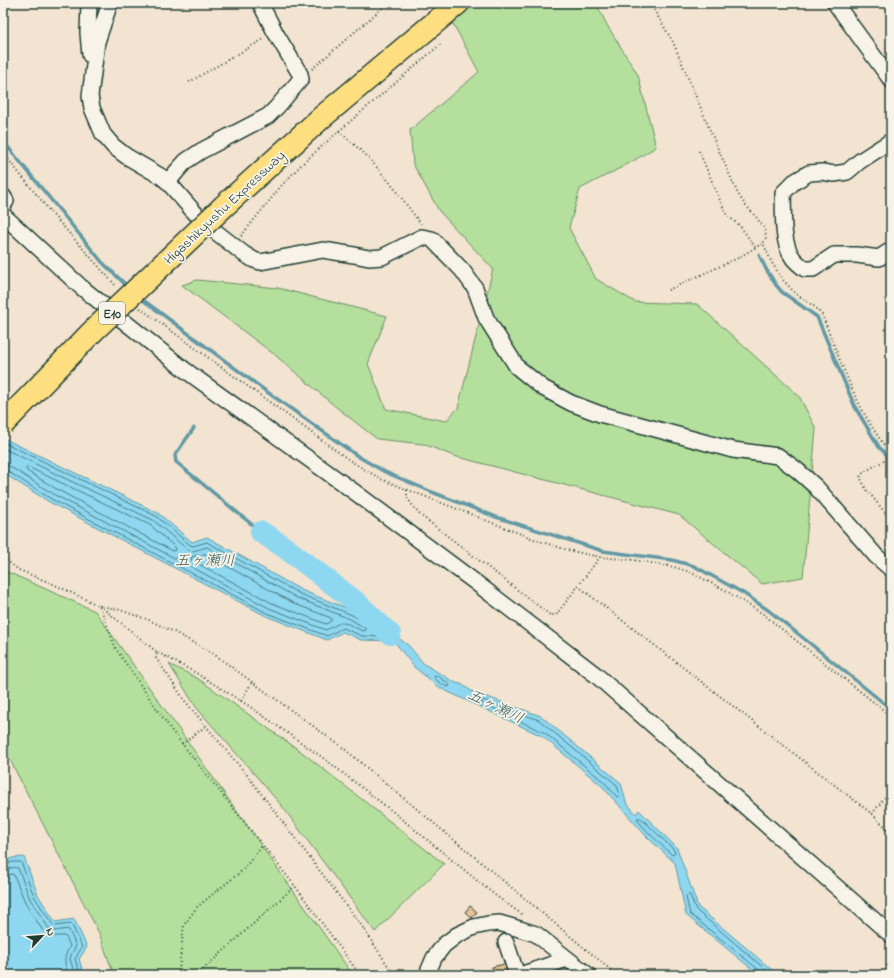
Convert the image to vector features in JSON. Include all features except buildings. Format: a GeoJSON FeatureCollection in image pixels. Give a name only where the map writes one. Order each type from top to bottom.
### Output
{"type":"FeatureCollection","features":[{"type":"Feature","properties":{"kind":"highway","name":"Higashikyushu Expressway"},"geometry":{"type":"LineString","coordinates":[[3,424],[92,332],[224,206],[321,118],[452,7]]}},
{"type":"Feature","properties":{"kind":"street"},"geometry":{"type":"LineString","coordinates":[[89,3],[88,32],[92,81]]}},
{"type":"Feature","properties":{"kind":"street"},"geometry":{"type":"LineString","coordinates":[[110,3],[97,42],[90,96],[92,108],[103,134],[113,146],[126,156],[168,182],[194,212],[232,245],[254,260],[260,262],[323,250],[369,258],[382,257],[422,237],[432,239],[462,270],[475,288],[486,318],[517,367],[543,388],[571,403],[600,414],[733,450],[778,456],[816,487],[876,556],[891,568]]}},
{"type":"Feature","properties":{"kind":"street"},"geometry":{"type":"LineString","coordinates":[[168,182],[186,161],[201,151],[268,116],[301,79],[300,74],[260,3]]}},
{"type":"Feature","properties":{"kind":"street"},"geometry":{"type":"LineString","coordinates":[[835,3],[891,80]]}},
{"type":"Feature","properties":{"kind":"street"},"geometry":{"type":"LineString","coordinates":[[891,141],[860,161],[847,172],[834,174],[822,172],[808,173],[794,182],[783,193],[785,236],[787,246],[794,258],[805,269],[813,269],[834,254],[879,258],[891,250]]}},
{"type":"Feature","properties":{"kind":"street"},"geometry":{"type":"LineString","coordinates":[[3,196],[6,201],[3,206]]}},
{"type":"Feature","properties":{"kind":"street"},"geometry":{"type":"LineString","coordinates":[[3,215],[81,287],[185,370],[356,493],[596,675],[891,935]]}},
{"type":"Feature","properties":{"kind":"street"},"geometry":{"type":"LineString","coordinates":[[427,975],[434,958],[444,945],[457,935],[474,927],[488,924],[499,924],[536,934],[588,975]]}},
{"type":"Feature","properties":{"kind":"street"},"geometry":{"type":"LineString","coordinates":[[506,942],[518,975],[567,959]]}},
{"type":"Feature","properties":{"kind":"path"},"geometry":{"type":"LineString","coordinates":[[301,79],[388,3]]}},
{"type":"Feature","properties":{"kind":"path"},"geometry":{"type":"LineString","coordinates":[[650,3],[673,42],[738,194],[765,229],[766,238],[763,243],[738,258],[668,290]]}},
{"type":"Feature","properties":{"kind":"path"},"geometry":{"type":"LineString","coordinates":[[189,82],[275,32]]}},
{"type":"Feature","properties":{"kind":"path"},"geometry":{"type":"LineString","coordinates":[[232,245],[241,237],[282,185],[301,165],[442,43]]}},
{"type":"Feature","properties":{"kind":"path"},"geometry":{"type":"LineString","coordinates":[[339,131],[367,156],[391,184],[432,239]]}},
{"type":"Feature","properties":{"kind":"path"},"geometry":{"type":"LineString","coordinates":[[699,151],[725,212],[740,226],[755,247]]}},
{"type":"Feature","properties":{"kind":"path"},"geometry":{"type":"LineString","coordinates":[[3,153],[53,215],[118,288]]}},
{"type":"Feature","properties":{"kind":"path"},"geometry":{"type":"LineString","coordinates":[[763,243],[772,263],[784,280],[796,294],[815,307],[822,315],[855,398],[872,428],[891,454]]}},
{"type":"Feature","properties":{"kind":"path"},"geometry":{"type":"LineString","coordinates":[[137,305],[352,462],[383,480],[539,541],[571,551],[600,557],[633,560],[674,567],[690,572],[725,590],[763,614],[891,716]]}},
{"type":"Feature","properties":{"kind":"path"},"geometry":{"type":"LineString","coordinates":[[891,457],[864,472],[860,477],[866,489],[891,520]]}},
{"type":"Feature","properties":{"kind":"path"},"geometry":{"type":"LineString","coordinates":[[407,490],[407,498],[419,514],[550,615],[556,615],[600,557]]}},
{"type":"Feature","properties":{"kind":"path"},"geometry":{"type":"LineString","coordinates":[[3,558],[19,570],[100,606],[157,652],[196,673],[241,701],[326,760],[392,811],[496,896],[524,916],[536,934]]}},
{"type":"Feature","properties":{"kind":"path"},"geometry":{"type":"LineString","coordinates":[[578,586],[872,814],[891,832]]}},
{"type":"Feature","properties":{"kind":"path"},"geometry":{"type":"LineString","coordinates":[[100,606],[117,609],[149,620],[215,655],[342,747],[617,975]]}},
{"type":"Feature","properties":{"kind":"path"},"geometry":{"type":"LineString","coordinates":[[100,606],[116,648],[172,731],[295,886],[360,975]]}},
{"type":"Feature","properties":{"kind":"path"},"geometry":{"type":"LineString","coordinates":[[157,652],[156,658],[185,701],[247,775],[364,929],[394,975]]}},
{"type":"Feature","properties":{"kind":"path"},"geometry":{"type":"LineString","coordinates":[[241,701],[252,682]]}},
{"type":"Feature","properties":{"kind":"path"},"geometry":{"type":"LineString","coordinates":[[182,744],[206,726]]}},
{"type":"Feature","properties":{"kind":"path"},"geometry":{"type":"LineString","coordinates":[[872,814],[891,790]]}},
{"type":"Feature","properties":{"kind":"path"},"geometry":{"type":"LineString","coordinates":[[179,975],[184,925],[197,907],[243,870],[262,846]]}},
{"type":"Feature","properties":{"kind":"path"},"geometry":{"type":"LineString","coordinates":[[197,975],[295,886]]}},
{"type":"Feature","properties":{"kind":"green space"},"geometry":{"type":"Polygon","coordinates":[[[442,3],[596,3],[607,25],[638,75],[656,147],[628,164],[580,189],[569,228],[596,279],[635,302],[697,304],[799,396],[816,429],[803,577],[762,584],[679,515],[454,456],[423,444],[377,439],[336,407],[275,355],[182,285],[197,280],[278,288],[387,316],[368,364],[386,409],[446,421],[458,408],[493,269],[439,211],[413,164],[410,130],[479,72],[442,3]]]}},
{"type":"Feature","properties":{"kind":"green space"},"geometry":{"type":"Polygon","coordinates":[[[3,570],[95,611],[353,975],[114,975],[99,933],[3,749],[3,570]]]}},
{"type":"Feature","properties":{"kind":"green space"},"geometry":{"type":"Polygon","coordinates":[[[169,664],[197,678],[303,753],[444,864],[375,932],[282,806],[196,707],[169,664]]]}},
{"type":"Feature","properties":{"kind":"water","name":"五ヶ瀬川"},"geometry":{"type":"Polygon","coordinates":[[[3,438],[158,513],[192,542],[207,537],[301,590],[354,611],[392,633],[409,646],[424,664],[473,692],[541,716],[621,783],[626,802],[636,814],[639,810],[677,848],[698,907],[778,975],[759,975],[686,915],[675,863],[647,837],[601,785],[542,736],[440,688],[414,667],[394,641],[361,640],[343,632],[327,640],[266,616],[51,503],[3,473],[3,438]]]}},
{"type":"Feature","properties":{"kind":"water"},"geometry":{"type":"Polygon","coordinates":[[[24,857],[38,895],[55,922],[74,919],[87,947],[79,959],[84,975],[3,975],[3,862],[12,858],[24,857]]]}},
{"type":"Feature","properties":{"kind":"waterway"},"geometry":{"type":"LineString","coordinates":[[3,141],[102,262],[128,287]]}},
{"type":"Feature","properties":{"kind":"waterway"},"geometry":{"type":"LineString","coordinates":[[759,255],[766,269],[782,292],[817,317],[855,407],[879,447],[885,453],[891,451]]}},
{"type":"Feature","properties":{"kind":"waterway"},"geometry":{"type":"LineString","coordinates":[[139,297],[263,389],[359,457],[385,472],[496,517],[603,551],[672,560],[694,566],[743,593],[768,610],[891,709]]}},
{"type":"Feature","properties":{"kind":"waterway"},"geometry":{"type":"LineString","coordinates":[[194,428],[175,455],[176,462],[261,532]]}},
{"type":"Feature","properties":{"kind":"waterway"},"geometry":{"type":"LineString","coordinates":[[261,532],[284,547],[356,602],[390,634]]}}]}
